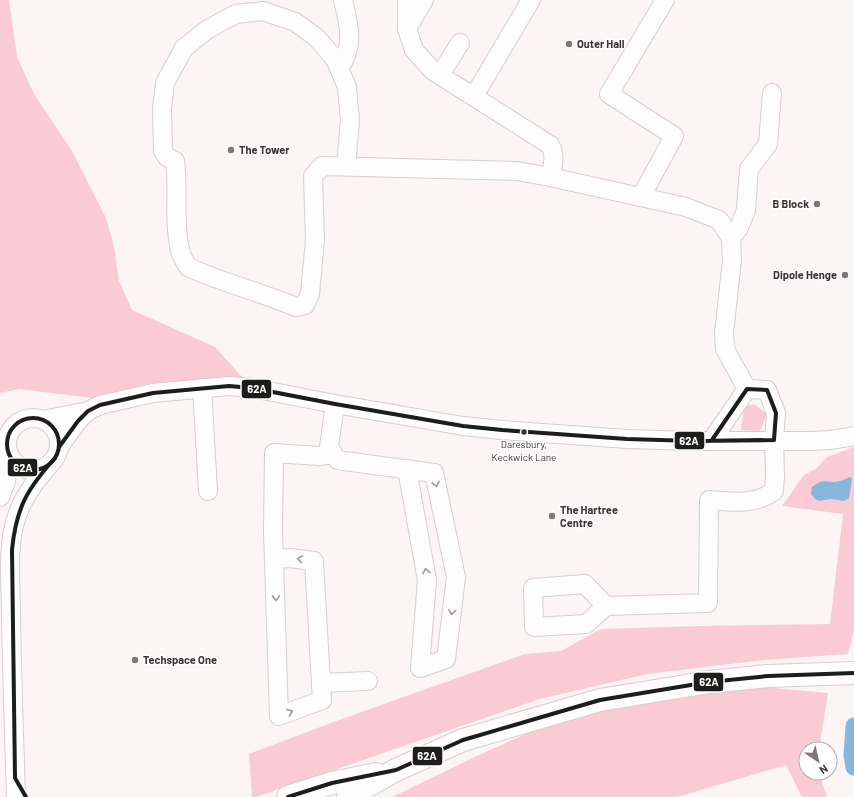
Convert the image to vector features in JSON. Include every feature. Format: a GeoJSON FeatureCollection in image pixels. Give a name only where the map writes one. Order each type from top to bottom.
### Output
{"type":"FeatureCollection","features":[{"type":"Feature","properties":{"kind":"main road"},"geometry":{"type":"LineString","coordinates":[[348,797],[396,770],[463,740],[600,700],[709,682],[768,676],[854,673]]}},
{"type":"Feature","properties":{"kind":"main road"},"geometry":{"type":"LineString","coordinates":[[288,797],[332,783],[396,770]]}},
{"type":"Feature","properties":{"kind":"street"},"geometry":{"type":"LineString","coordinates":[[339,68],[344,62],[348,51],[350,37],[343,0]]}},
{"type":"Feature","properties":{"kind":"street"},"geometry":{"type":"LineString","coordinates":[[408,0],[407,29],[414,50],[434,71],[550,145],[554,152],[554,161],[550,177]]}},
{"type":"Feature","properties":{"kind":"street"},"geometry":{"type":"LineString","coordinates":[[407,29],[424,0]]}},
{"type":"Feature","properties":{"kind":"street"},"geometry":{"type":"LineString","coordinates":[[474,96],[531,0]]}},
{"type":"Feature","properties":{"kind":"street"},"geometry":{"type":"LineString","coordinates":[[641,197],[674,136],[609,94],[665,0]]}},
{"type":"Feature","properties":{"kind":"street"},"geometry":{"type":"LineString","coordinates":[[346,167],[350,120],[348,87],[335,58],[316,37],[295,22],[263,11],[236,14],[208,29],[184,48],[165,83],[162,109],[163,151],[167,157],[175,160],[176,216],[180,251],[188,267],[206,276],[236,285],[296,307],[305,305],[310,294],[315,240],[313,176],[322,166],[346,167],[517,171],[550,177],[686,207],[719,220],[731,238],[732,260],[724,333],[725,350],[747,389]]}},
{"type":"Feature","properties":{"kind":"street"},"geometry":{"type":"LineString","coordinates":[[440,75],[460,43]]}},
{"type":"Feature","properties":{"kind":"street"},"geometry":{"type":"LineString","coordinates":[[731,238],[739,228],[746,210],[749,169],[768,144],[772,93]]}},
{"type":"Feature","properties":{"kind":"street"},"geometry":{"type":"LineString","coordinates":[[43,420],[88,411],[100,405],[152,393],[229,386],[252,388],[463,426],[502,430],[627,439],[832,440],[854,436]]}},
{"type":"Feature","properties":{"kind":"street"},"geometry":{"type":"LineString","coordinates":[[202,388],[208,491]]}},
{"type":"Feature","properties":{"kind":"street"},"geometry":{"type":"LineString","coordinates":[[606,606],[708,603],[709,500],[736,502],[767,497],[774,491],[774,440],[776,413],[767,390],[747,389]]}},
{"type":"Feature","properties":{"kind":"street"},"geometry":{"type":"LineString","coordinates":[[712,440],[747,389]]}},
{"type":"Feature","properties":{"kind":"street"},"geometry":{"type":"LineString","coordinates":[[335,404],[329,447],[332,454],[338,460],[344,462],[406,469],[434,473],[456,577],[446,659],[420,668],[427,580],[406,469]]}},
{"type":"Feature","properties":{"kind":"street"},"geometry":{"type":"LineString","coordinates":[[16,797],[10,560],[13,533],[18,512],[31,487],[78,421],[88,411]]}},
{"type":"Feature","properties":{"kind":"street"},"geometry":{"type":"LineString","coordinates":[[0,497],[6,481],[5,450],[8,435],[6,430],[25,419],[34,418],[43,420],[50,424],[58,438],[57,452],[46,466],[35,470],[27,470],[20,467],[5,450]]}},
{"type":"Feature","properties":{"kind":"street"},"geometry":{"type":"LineString","coordinates":[[274,559],[289,558],[314,561],[322,700],[279,716],[273,531],[274,453],[318,456],[332,454]]}},
{"type":"Feature","properties":{"kind":"street"},"geometry":{"type":"LineString","coordinates":[[321,683],[368,681]]}},
{"type":"Feature","properties":{"kind":"street"},"geometry":{"type":"LineString","coordinates":[[15,778],[26,797]]}},
{"type":"Feature","properties":{"kind":"shaded area"},"geometry":{"type":"Polygon","coordinates":[[[0,0],[9,0],[17,57],[34,94],[72,151],[106,218],[114,246],[119,281],[132,310],[215,347],[252,388],[116,401],[19,389],[0,393],[0,0]]]}},
{"type":"Feature","properties":{"kind":"shaded area"},"geometry":{"type":"Polygon","coordinates":[[[754,404],[767,414],[760,431],[741,430],[744,407],[754,404]]]}},
{"type":"Feature","properties":{"kind":"shaded area"},"geometry":{"type":"Polygon","coordinates":[[[854,447],[854,630],[848,654],[764,660],[647,674],[540,699],[256,797],[252,797],[249,754],[339,720],[525,654],[561,651],[601,629],[830,624],[843,514],[782,506],[804,475],[816,469],[827,457],[854,447]]]}},
{"type":"Feature","properties":{"kind":"shaded area"},"geometry":{"type":"Polygon","coordinates":[[[709,682],[828,693],[820,741],[798,741],[798,781],[822,781],[827,797],[802,797],[786,765],[677,797],[392,797],[600,700],[709,682]]]}},
{"type":"Feature","properties":{"kind":"water"},"geometry":{"type":"Polygon","coordinates":[[[850,477],[852,479],[849,498],[844,501],[831,499],[819,501],[811,494],[812,487],[820,482],[836,482],[850,477]]]}},
{"type":"Feature","properties":{"kind":"waterway"},"geometry":{"type":"LineString","coordinates":[[854,726],[852,755],[854,767]]}},
{"type":"Feature","properties":{"kind":"transit line","name":"62A"},"geometry":{"type":"LineString","coordinates":[[59,447],[78,421],[88,411],[100,405],[153,393],[229,386],[252,388],[463,426],[502,430],[627,439],[694,441],[774,440],[776,413],[767,390],[747,389],[712,440]]}},
{"type":"Feature","properties":{"kind":"transit line","name":"62A"},"geometry":{"type":"LineString","coordinates":[[33,418],[47,422],[55,430],[59,444],[55,458],[47,466],[33,470],[19,466],[11,458],[7,444],[11,430],[19,422],[33,418]]}},
{"type":"Feature","properties":{"kind":"transit line","name":"62A"},"geometry":{"type":"LineString","coordinates":[[26,797],[15,778],[12,550],[16,522],[24,500],[45,469],[55,458]]}},
{"type":"Feature","properties":{"kind":"transit line","name":"62A"},"geometry":{"type":"LineString","coordinates":[[288,797],[332,783],[396,770],[463,740],[600,700],[709,682],[768,676],[854,673]]}},
{"type":"Feature","properties":{"kind":"place","name":"Outer Hall"},"geometry":{"type":"Point","coordinates":[569,44]}},
{"type":"Feature","properties":{"kind":"place","name":"The Tower"},"geometry":{"type":"Point","coordinates":[231,150]}},
{"type":"Feature","properties":{"kind":"place","name":"B Block"},"geometry":{"type":"Point","coordinates":[817,204]}},
{"type":"Feature","properties":{"kind":"place","name":"Dipole Henge"},"geometry":{"type":"Point","coordinates":[845,275]}},
{"type":"Feature","properties":{"kind":"place","name":"Daresbury, Keckwick Lane"},"geometry":{"type":"Point","coordinates":[524,432]}},
{"type":"Feature","properties":{"kind":"place","name":"The Hartree Centre"},"geometry":{"type":"Point","coordinates":[552,516]}},
{"type":"Feature","properties":{"kind":"place","name":"Techspace One"},"geometry":{"type":"Point","coordinates":[135,660]}}]}
